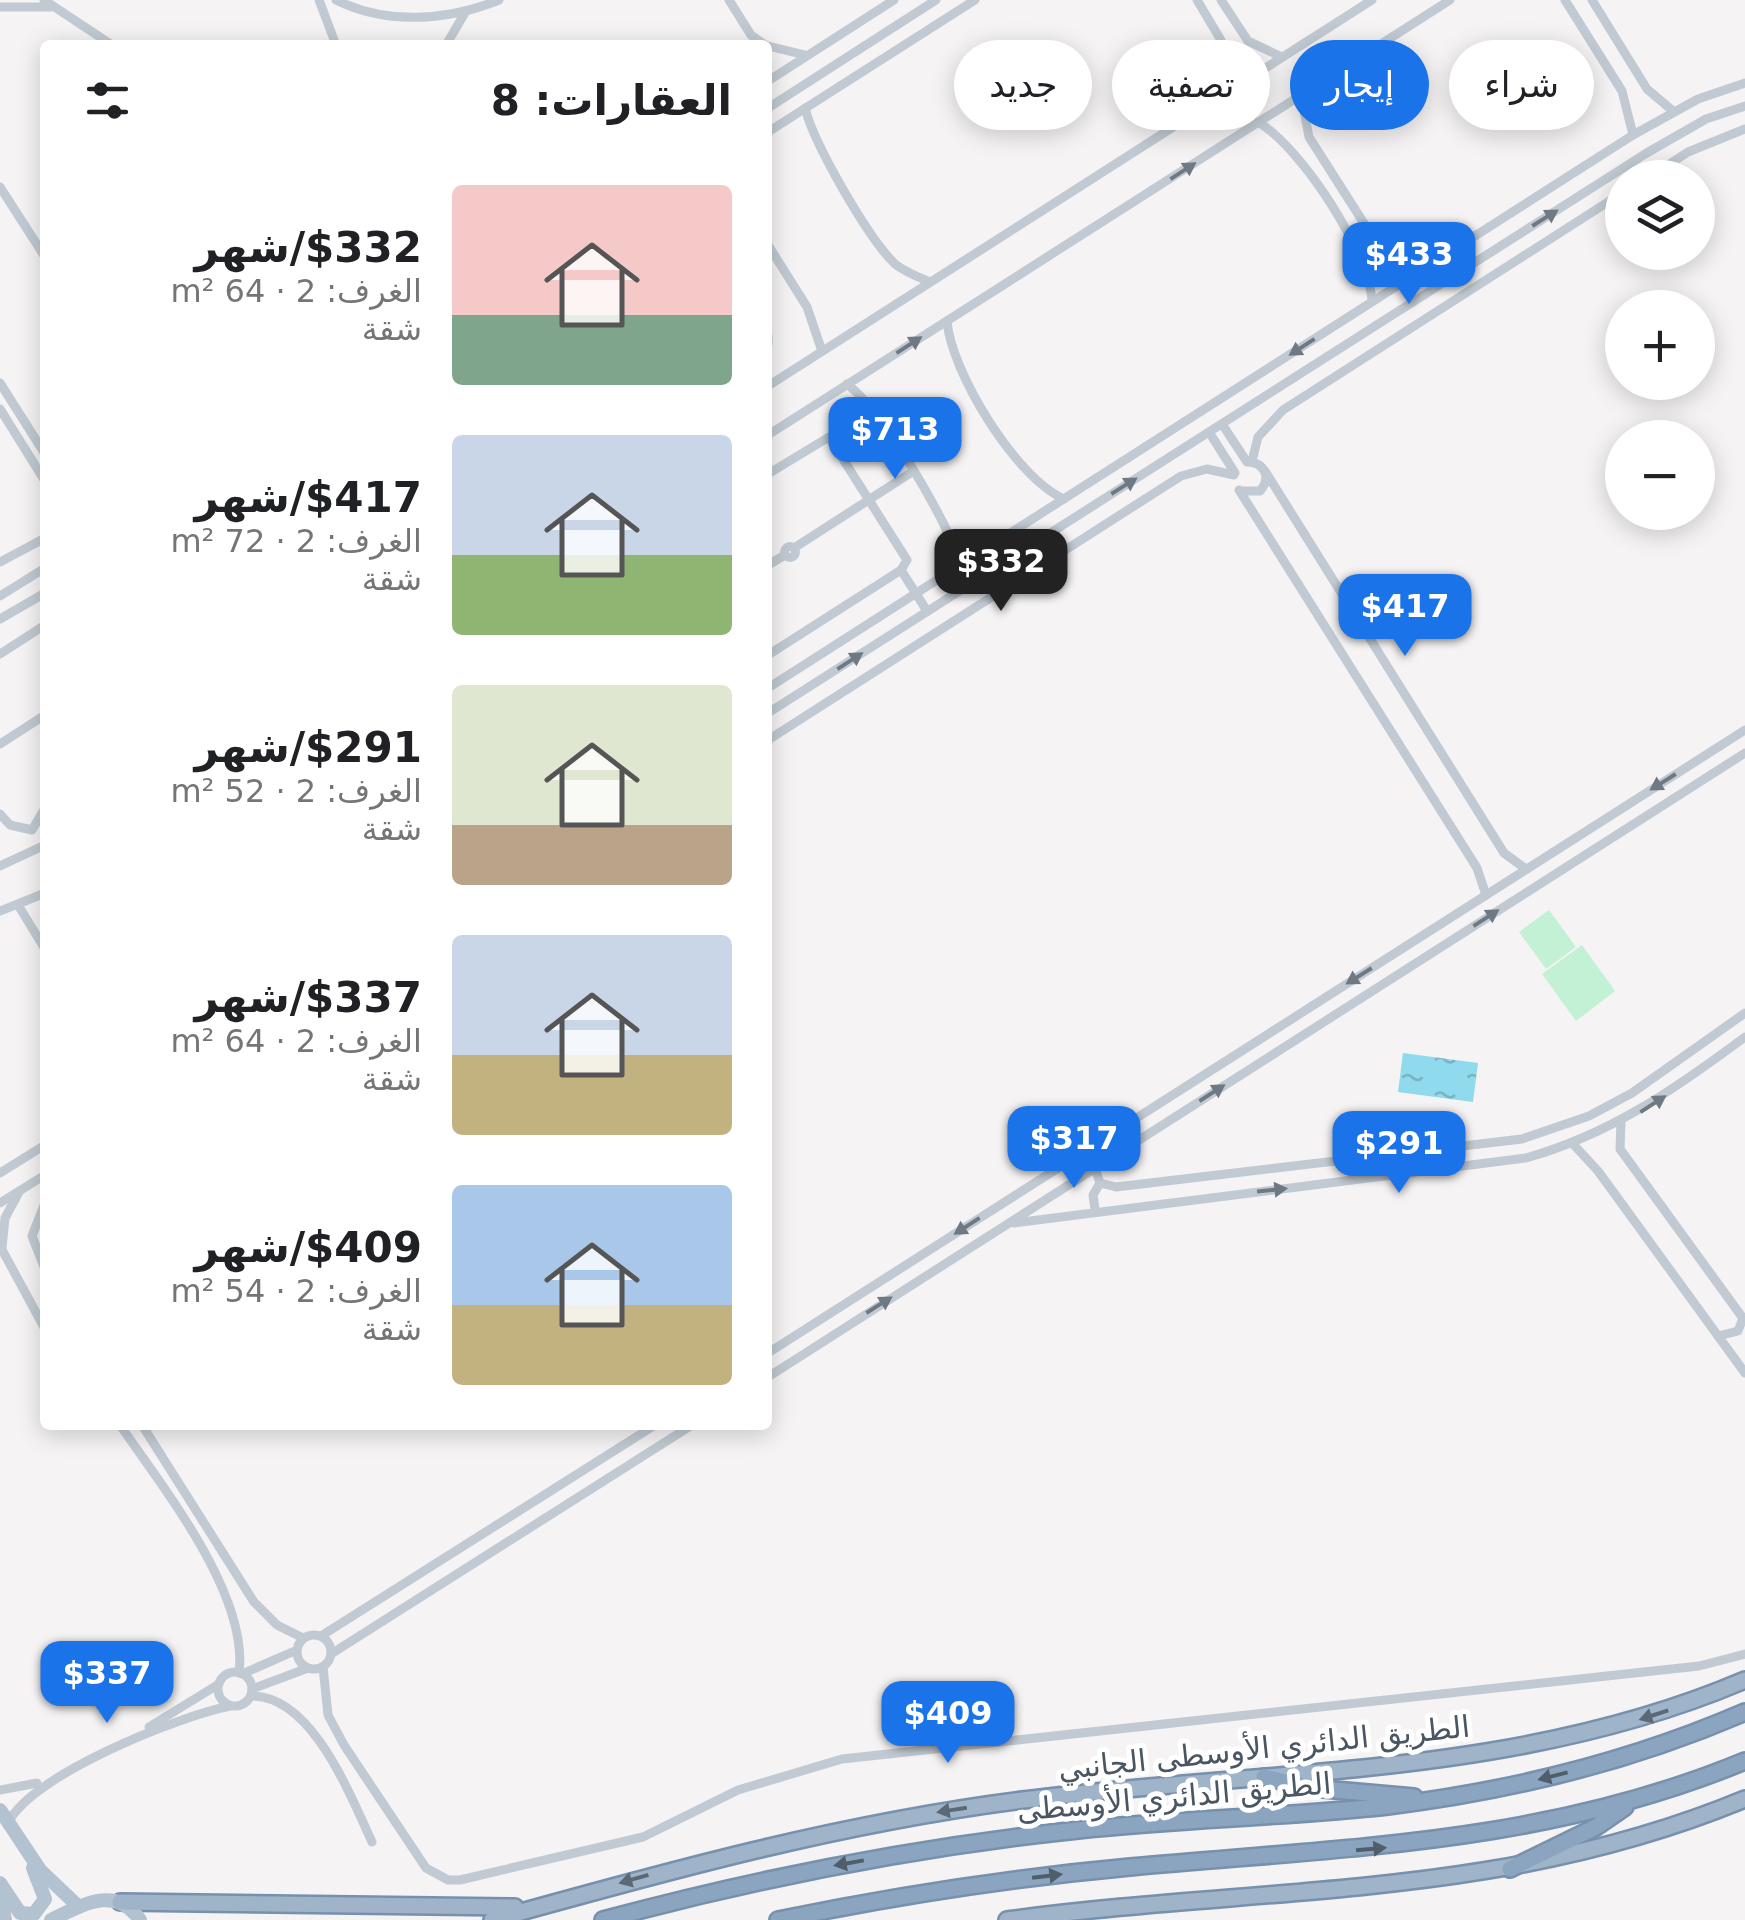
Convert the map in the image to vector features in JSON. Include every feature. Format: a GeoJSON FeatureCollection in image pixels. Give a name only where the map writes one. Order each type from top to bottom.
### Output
{"type":"FeatureCollection","features":[{"type":"Feature","properties":{"kind":"highway","name":"الطريق الدائري الأوسطى الجانبي"},"geometry":{"type":"LineString","coordinates":[[492,1920],[701,1861],[876,1822],[1070,1794],[1264,1777],[1534,1746],[1643,1718],[1745,1680]]}},
{"type":"Feature","properties":{"kind":"highway","name":"الطريق الدائري الأوسطى"},"geometry":{"type":"LineString","coordinates":[[603,1920],[772,1878],[980,1842],[1428,1800],[1579,1770],[1745,1712]]}},
{"type":"Feature","properties":{"kind":"highway"},"geometry":{"type":"LineString","coordinates":[[778,1920],[1034,1877],[1434,1842],[1553,1822],[1630,1802],[1745,1760]]}},
{"type":"Feature","properties":{"kind":"highway"},"geometry":{"type":"LineString","coordinates":[[1264,1777],[1312,1788],[1428,1800]]}},
{"type":"Feature","properties":{"kind":"highway"},"geometry":{"type":"LineString","coordinates":[[1007,1920],[1150,1904],[1374,1888],[1510,1869],[1609,1848],[1745,1800]]}},
{"type":"Feature","properties":{"kind":"highway"},"geometry":{"type":"LineString","coordinates":[[1510,1869],[1596,1827],[1630,1802]]}},
{"type":"Feature","properties":{"kind":"highway"},"geometry":{"type":"LineString","coordinates":[[120,1902],[544,1905]]}},
{"type":"Feature","properties":{"kind":"main road"},"geometry":{"type":"LineString","coordinates":[[0,1883],[20,1912],[29,1916],[42,1909],[44,1894],[26,1852],[4,1816]]}},
{"type":"Feature","properties":{"kind":"main road"},"geometry":{"type":"LineString","coordinates":[[26,1852],[79,1907]]}},
{"type":"Feature","properties":{"kind":"main road"},"geometry":{"type":"LineString","coordinates":[[0,1891],[4,1920]]}},
{"type":"Feature","properties":{"kind":"main road"},"geometry":{"type":"LineString","coordinates":[[52,1920],[98,1900],[120,1902],[140,1920]]}},
{"type":"Feature","properties":{"kind":"street"},"geometry":{"type":"LineString","coordinates":[[319,0],[334,40]]}},
{"type":"Feature","properties":{"kind":"street"},"geometry":{"type":"LineString","coordinates":[[336,0],[405,17],[466,10],[498,0]]}},
{"type":"Feature","properties":{"kind":"street"},"geometry":{"type":"LineString","coordinates":[[729,0],[752,40]]}},
{"type":"Feature","properties":{"kind":"street"},"geometry":{"type":"LineString","coordinates":[[772,78],[894,0]]}},
{"type":"Feature","properties":{"kind":"street"},"geometry":{"type":"LineString","coordinates":[[772,105],[936,0]]}},
{"type":"Feature","properties":{"kind":"street"},"geometry":{"type":"LineString","coordinates":[[772,129],[975,0]]}},
{"type":"Feature","properties":{"kind":"street"},"geometry":{"type":"LineString","coordinates":[[1197,0],[1221,40]]}},
{"type":"Feature","properties":{"kind":"street"},"geometry":{"type":"LineString","coordinates":[[1221,0],[1248,40],[1282,57]]}},
{"type":"Feature","properties":{"kind":"street"},"geometry":{"type":"LineString","coordinates":[[1270,65],[1372,0]]}},
{"type":"Feature","properties":{"kind":"street"},"geometry":{"type":"LineString","coordinates":[[1387,40],[1450,0]]}},
{"type":"Feature","properties":{"kind":"street"},"geometry":{"type":"LineString","coordinates":[[1564,0],[1622,90],[1633,135]]}},
{"type":"Feature","properties":{"kind":"street"},"geometry":{"type":"LineString","coordinates":[[1592,0],[1647,89],[1673,111]]}},
{"type":"Feature","properties":{"kind":"street"},"geometry":{"type":"LineString","coordinates":[[0,8],[47,3],[104,40]]}},
{"type":"Feature","properties":{"kind":"street"},"geometry":{"type":"LineString","coordinates":[[449,40],[466,10]]}},
{"type":"Feature","properties":{"kind":"street"},"geometry":{"type":"LineString","coordinates":[[772,47],[808,55]]}},
{"type":"Feature","properties":{"kind":"street"},"geometry":{"type":"LineString","coordinates":[[772,685],[1633,135],[1673,111],[1745,83]]}},
{"type":"Feature","properties":{"kind":"street"},"geometry":{"type":"LineString","coordinates":[[772,711],[1645,154],[1706,119],[1745,106]]}},
{"type":"Feature","properties":{"kind":"street"},"geometry":{"type":"LineString","coordinates":[[805,108],[819,146],[884,249],[903,270],[930,282]]}},
{"type":"Feature","properties":{"kind":"street"},"geometry":{"type":"LineString","coordinates":[[1678,160],[1745,129]]}},
{"type":"Feature","properties":{"kind":"street"},"geometry":{"type":"LineString","coordinates":[[772,383],[1169,130]]}},
{"type":"Feature","properties":{"kind":"street"},"geometry":{"type":"LineString","coordinates":[[772,433],[1245,130]]}},
{"type":"Feature","properties":{"kind":"street"},"geometry":{"type":"LineString","coordinates":[[1268,130],[1290,148],[1358,253],[1370,279],[1372,302]]}},
{"type":"Feature","properties":{"kind":"street"},"geometry":{"type":"LineString","coordinates":[[1308,130],[1379,247],[1398,263],[1424,269]]}},
{"type":"Feature","properties":{"kind":"street"},"geometry":{"type":"LineString","coordinates":[[0,187],[40,249]]}},
{"type":"Feature","properties":{"kind":"street"},"geometry":{"type":"LineString","coordinates":[[772,737],[1169,483],[1194,471],[1234,474],[1249,462],[1258,437],[1283,410],[1605,205]]}},
{"type":"Feature","properties":{"kind":"street"},"geometry":{"type":"LineString","coordinates":[[772,255],[814,321],[822,351]]}},
{"type":"Feature","properties":{"kind":"street"},"geometry":{"type":"LineString","coordinates":[[947,321],[953,354],[1020,464],[1038,485],[1064,499]]}},
{"type":"Feature","properties":{"kind":"street"},"geometry":{"type":"LineString","coordinates":[[0,383],[40,446]]}},
{"type":"Feature","properties":{"kind":"street"},"geometry":{"type":"LineString","coordinates":[[847,384],[866,402],[912,472],[962,564]]}},
{"type":"Feature","properties":{"kind":"street"},"geometry":{"type":"LineString","coordinates":[[0,410],[40,473]]}},
{"type":"Feature","properties":{"kind":"street"},"geometry":{"type":"LineString","coordinates":[[1222,424],[1249,462],[1265,471],[1504,853],[1526,869]]}},
{"type":"Feature","properties":{"kind":"street"},"geometry":{"type":"LineString","coordinates":[[1209,432],[1239,490],[1477,868],[1486,895]]}},
{"type":"Feature","properties":{"kind":"street"},"geometry":{"type":"LineString","coordinates":[[772,472],[828,437],[906,557],[900,570],[772,653]]}},
{"type":"Feature","properties":{"kind":"street"},"geometry":{"type":"LineString","coordinates":[[1239,490],[1250,494],[1260,491],[1266,482],[1265,471]]}},
{"type":"Feature","properties":{"kind":"street"},"geometry":{"type":"LineString","coordinates":[[772,563],[912,472]]}},
{"type":"Feature","properties":{"kind":"street"},"geometry":{"type":"LineString","coordinates":[[0,562],[40,541]]}},
{"type":"Feature","properties":{"kind":"street"},"geometry":{"type":"LineString","coordinates":[[900,570],[928,611]]}},
{"type":"Feature","properties":{"kind":"street"},"geometry":{"type":"LineString","coordinates":[[0,596],[40,571]]}},
{"type":"Feature","properties":{"kind":"street"},"geometry":{"type":"LineString","coordinates":[[0,620],[40,596]]}},
{"type":"Feature","properties":{"kind":"street"},"geometry":{"type":"LineString","coordinates":[[0,654],[40,628]]}},
{"type":"Feature","properties":{"kind":"street"},"geometry":{"type":"LineString","coordinates":[[0,744],[40,718]]}},
{"type":"Feature","properties":{"kind":"street"},"geometry":{"type":"LineString","coordinates":[[772,1350],[1745,730]]}},
{"type":"Feature","properties":{"kind":"street"},"geometry":{"type":"LineString","coordinates":[[772,1374],[1745,753]]}},
{"type":"Feature","properties":{"kind":"street"},"geometry":{"type":"LineString","coordinates":[[0,814],[10,825],[32,830],[40,816]]}},
{"type":"Feature","properties":{"kind":"street"},"geometry":{"type":"LineString","coordinates":[[0,866],[40,847]]}},
{"type":"Feature","properties":{"kind":"street"},"geometry":{"type":"LineString","coordinates":[[0,911],[40,895]]}},
{"type":"Feature","properties":{"kind":"street"},"geometry":{"type":"LineString","coordinates":[[18,905],[40,941]]}},
{"type":"Feature","properties":{"kind":"street"},"geometry":{"type":"LineString","coordinates":[[1333,992],[1343,1009]]}},
{"type":"Feature","properties":{"kind":"street"},"geometry":{"type":"LineString","coordinates":[[1100,1183],[1116,1188],[1522,1139],[1589,1116],[1632,1093],[1745,1012]]}},
{"type":"Feature","properties":{"kind":"street"},"geometry":{"type":"LineString","coordinates":[[1002,1227],[1096,1209],[1488,1166],[1573,1144],[1621,1122],[1745,1037]]}},
{"type":"Feature","properties":{"kind":"street"},"geometry":{"type":"LineString","coordinates":[[1621,1122],[1618,1140],[1625,1157],[1744,1320],[1738,1331],[1718,1336]]}},
{"type":"Feature","properties":{"kind":"street"},"geometry":{"type":"LineString","coordinates":[[1573,1144],[1598,1171],[1745,1373]]}},
{"type":"Feature","properties":{"kind":"street"},"geometry":{"type":"LineString","coordinates":[[0,1174],[40,1149]]}},
{"type":"Feature","properties":{"kind":"street"},"geometry":{"type":"LineString","coordinates":[[1095,1168],[1100,1183],[1093,1195],[1096,1209]]}},
{"type":"Feature","properties":{"kind":"street"},"geometry":{"type":"LineString","coordinates":[[0,1203],[40,1178]]}},
{"type":"Feature","properties":{"kind":"street"},"geometry":{"type":"LineString","coordinates":[[19,1192],[6,1218],[1,1247],[40,1320]]}},
{"type":"Feature","properties":{"kind":"street"},"geometry":{"type":"LineString","coordinates":[[40,1216],[32,1236],[40,1256]]}},
{"type":"Feature","properties":{"kind":"street"},"geometry":{"type":"LineString","coordinates":[[826,1316],[836,1333]]}},
{"type":"Feature","properties":{"kind":"street"},"geometry":{"type":"LineString","coordinates":[[123,1430],[222,1584],[240,1634],[240,1673],[251,1693],[274,1699],[306,1724],[342,1781],[372,1842]]}},
{"type":"Feature","properties":{"kind":"street"},"geometry":{"type":"LineString","coordinates":[[145,1430],[254,1602],[277,1625],[304,1638],[321,1636],[646,1430]]}},
{"type":"Feature","properties":{"kind":"street"},"geometry":{"type":"LineString","coordinates":[[684,1430],[331,1654],[324,1667],[324,1699],[344,1744],[426,1868],[448,1880],[460,1880],[633,1840],[738,1790],[842,1760],[1699,1666],[1745,1654]]}},
{"type":"Feature","properties":{"kind":"street"},"geometry":{"type":"LineString","coordinates":[[321,1636],[329,1643],[331,1654]]}},
{"type":"Feature","properties":{"kind":"street"},"geometry":{"type":"LineString","coordinates":[[0,1790],[30,1786],[156,1723],[219,1684],[227,1674],[240,1673],[296,1650],[304,1638]]}},
{"type":"Feature","properties":{"kind":"street"},"geometry":{"type":"LineString","coordinates":[[296,1650],[299,1661],[308,1668]]}},
{"type":"Feature","properties":{"kind":"street"},"geometry":{"type":"LineString","coordinates":[[4,1816],[34,1791],[159,1728],[242,1705],[251,1693],[308,1668],[324,1667]]}},
{"type":"Feature","properties":{"kind":"street"},"geometry":{"type":"LineString","coordinates":[[219,1684],[220,1697],[230,1706]]}},
{"type":"Feature","properties":{"kind":"green space"},"geometry":{"type":"Polygon","coordinates":[[[1549,910],[1576,947],[1546,969],[1519,932],[1549,910]]]}},
{"type":"Feature","properties":{"kind":"green space"},"geometry":{"type":"Polygon","coordinates":[[[1582,945],[1615,991],[1576,1021],[1542,974],[1582,945]]]}},
{"type":"Feature","properties":{"kind":"water"},"geometry":{"type":"Polygon","coordinates":[[[1403,1053],[1478,1063],[1473,1102],[1398,1092],[1403,1053]]]}}]}
